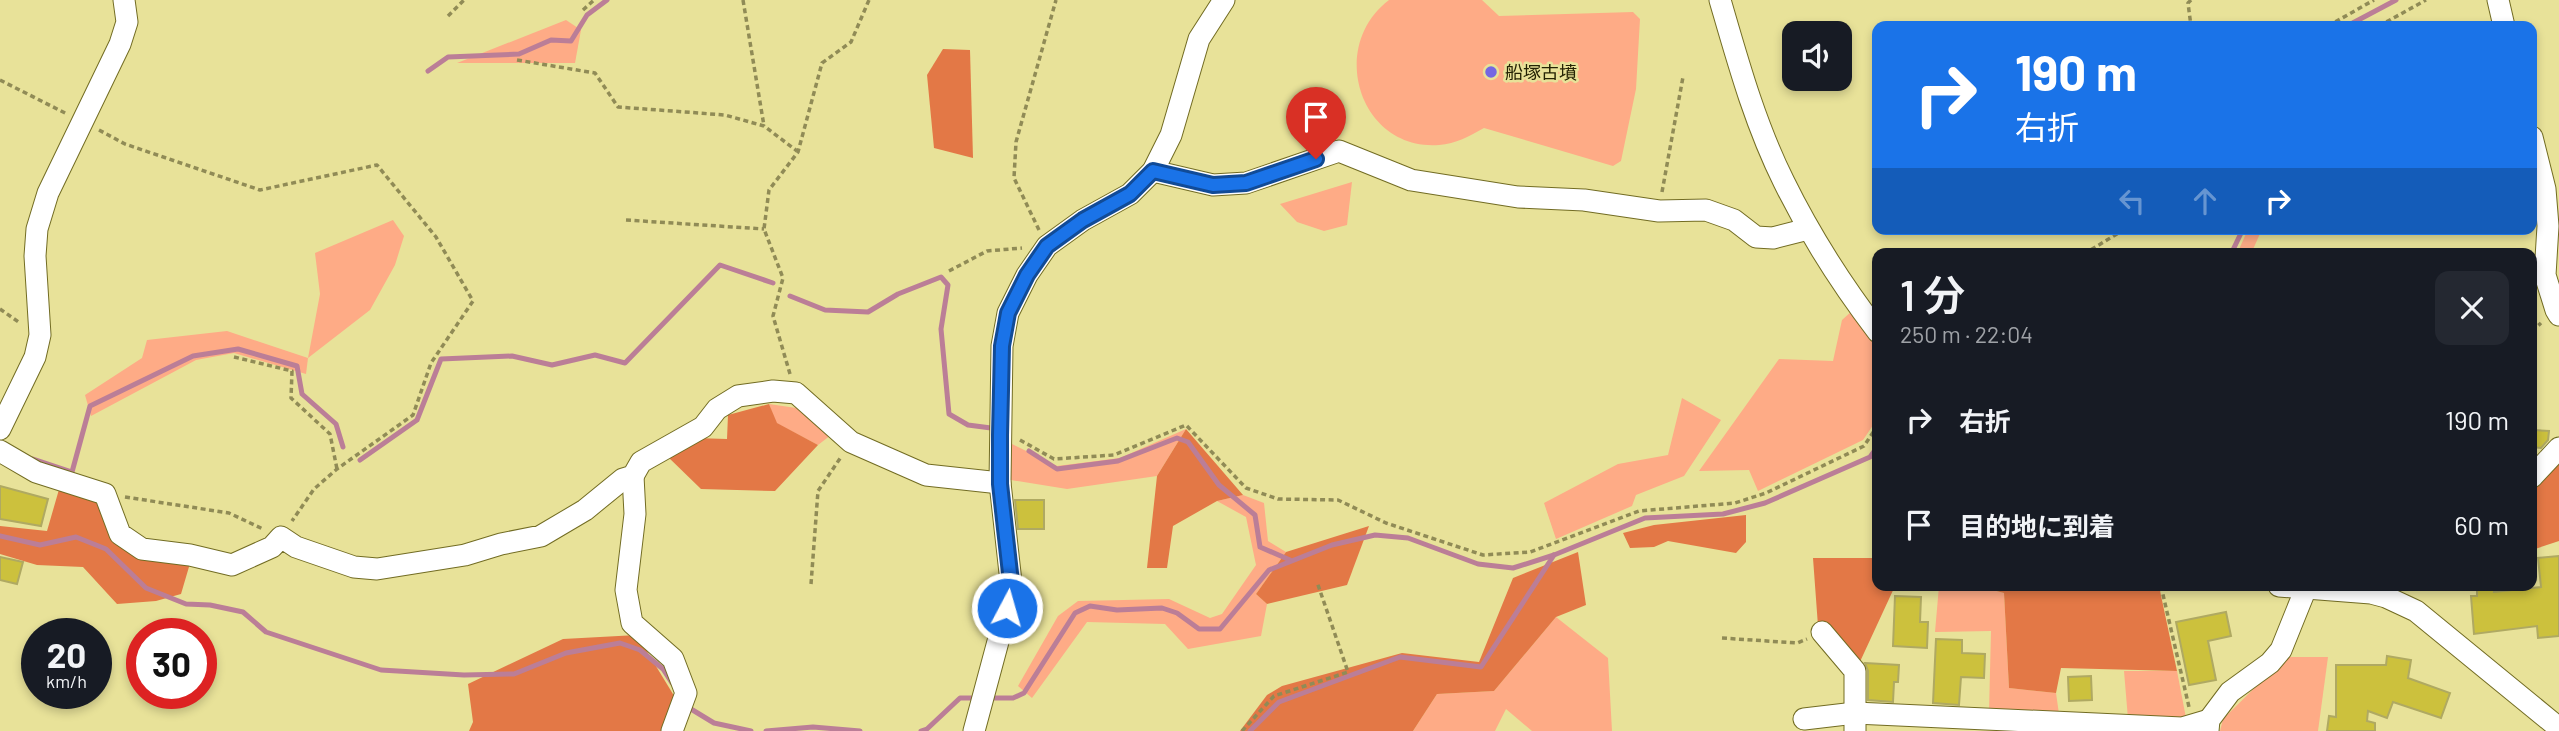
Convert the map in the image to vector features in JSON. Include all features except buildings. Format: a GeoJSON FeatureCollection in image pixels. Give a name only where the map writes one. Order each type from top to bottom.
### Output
{"type":"FeatureCollection","features":[{"type":"Feature","properties":{"kind":"street"},"geometry":{"type":"LineString","coordinates":[[0,429],[35,357],[40,335],[35,256],[37,229],[47,193],[120,44],[127,22],[124,0]]}},
{"type":"Feature","properties":{"kind":"street"},"geometry":{"type":"LineString","coordinates":[[976,724],[1007,608],[1011,582],[1000,484],[1002,346],[1008,313],[1027,275],[1047,246],[1083,220],[1130,194],[1153,171],[1171,135],[1199,39],[1224,0]]}},
{"type":"Feature","properties":{"kind":"street"},"geometry":{"type":"LineString","coordinates":[[1720,0],[1738,63],[1783,181],[1808,229],[1872,324]]}},
{"type":"Feature","properties":{"kind":"street"},"geometry":{"type":"LineString","coordinates":[[2498,0],[2503,21]]}},
{"type":"Feature","properties":{"kind":"street"},"geometry":{"type":"LineString","coordinates":[[1153,171],[1213,185],[1246,183],[1339,151],[1410,180],[1518,197],[1584,200],[1659,211],[1706,210],[1734,220],[1756,237],[1773,238],[1808,229]]}},
{"type":"Feature","properties":{"kind":"street"},"geometry":{"type":"LineString","coordinates":[[2537,157],[2545,189],[2548,226],[2545,275],[2559,315]]}},
{"type":"Feature","properties":{"kind":"street"},"geometry":{"type":"LineString","coordinates":[[672,731],[683,701],[673,659],[632,623],[626,590],[635,514],[633,476],[641,462],[703,426],[716,409],[738,396],[773,391],[796,393],[851,442],[926,475],[1000,484]]}},
{"type":"Feature","properties":{"kind":"street"},"geometry":{"type":"LineString","coordinates":[[2537,472],[2559,448]]}},
{"type":"Feature","properties":{"kind":"street"},"geometry":{"type":"LineString","coordinates":[[0,451],[36,472],[105,494],[120,534],[142,549],[190,555],[232,565],[272,547],[281,537],[296,547],[354,567],[377,569],[465,555],[541,536],[585,510],[623,479],[633,476]]}},
{"type":"Feature","properties":{"kind":"street"},"geometry":{"type":"LineString","coordinates":[[1804,719],[2182,728],[2209,726],[2230,692],[2270,663],[2281,650],[2305,591]]}},
{"type":"Feature","properties":{"kind":"street"},"geometry":{"type":"LineString","coordinates":[[2345,591],[2390,592],[2559,728]]}},
{"type":"Feature","properties":{"kind":"street"},"geometry":{"type":"LineString","coordinates":[[1822,632],[1855,671],[1855,722]]}},
{"type":"Feature","properties":{"kind":"path"},"geometry":{"type":"LineString","coordinates":[[448,16],[464,0]]}},
{"type":"Feature","properties":{"kind":"path"},"geometry":{"type":"LineString","coordinates":[[583,10],[594,0]]}},
{"type":"Feature","properties":{"kind":"path"},"geometry":{"type":"LineString","coordinates":[[743,0],[764,127]]}},
{"type":"Feature","properties":{"kind":"path"},"geometry":{"type":"LineString","coordinates":[[796,393],[773,316],[783,278],[764,229],[769,190],[798,152],[822,63],[851,42],[869,0]]}},
{"type":"Feature","properties":{"kind":"path"},"geometry":{"type":"LineString","coordinates":[[949,271],[987,251],[1047,246],[1014,178],[1016,142],[1056,0]]}},
{"type":"Feature","properties":{"kind":"path"},"geometry":{"type":"LineString","coordinates":[[2190,21],[2188,3],[2191,0]]}},
{"type":"Feature","properties":{"kind":"path"},"geometry":{"type":"LineString","coordinates":[[2337,21],[2374,0]]}},
{"type":"Feature","properties":{"kind":"path"},"geometry":{"type":"LineString","coordinates":[[2388,21],[2426,0]]}},
{"type":"Feature","properties":{"kind":"path"},"geometry":{"type":"LineString","coordinates":[[517,60],[595,73],[618,107],[725,116],[764,127],[798,152]]}},
{"type":"Feature","properties":{"kind":"path"},"geometry":{"type":"LineString","coordinates":[[1659,211],[1683,77]]}},
{"type":"Feature","properties":{"kind":"path"},"geometry":{"type":"LineString","coordinates":[[0,80],[125,144],[260,190],[377,165],[436,237],[473,300],[431,363],[413,415],[337,469],[314,489],[281,537],[229,513],[105,494]]}},
{"type":"Feature","properties":{"kind":"path"},"geometry":{"type":"LineString","coordinates":[[626,220],[764,229]]}},
{"type":"Feature","properties":{"kind":"path"},"geometry":{"type":"LineString","coordinates":[[2094,248],[2115,235]]}},
{"type":"Feature","properties":{"kind":"path"},"geometry":{"type":"LineString","coordinates":[[234,357],[292,371],[291,398],[330,434],[337,469]]}},
{"type":"Feature","properties":{"kind":"path"},"geometry":{"type":"LineString","coordinates":[[1000,435],[1022,440],[1054,459],[1114,456],[1186,425],[1246,488],[1278,499],[1338,500],[1386,523],[1483,555],[1530,552],[1639,511],[1735,503],[1766,493],[1864,446],[1872,434]]}},
{"type":"Feature","properties":{"kind":"path"},"geometry":{"type":"LineString","coordinates":[[811,584],[818,491],[851,442]]}},
{"type":"Feature","properties":{"kind":"path"},"geometry":{"type":"LineString","coordinates":[[1242,731],[1274,696],[1348,672],[1317,582]]}},
{"type":"Feature","properties":{"kind":"path"},"geometry":{"type":"LineString","coordinates":[[2162,591],[2192,718],[2209,726]]}},
{"type":"Feature","properties":{"kind":"path"},"geometry":{"type":"LineString","coordinates":[[1722,638],[1797,643],[1822,632]]}},
{"type":"Feature","properties":{"kind":"shaded area"},"geometry":{"type":"Polygon","coordinates":[[[1389,0],[1482,0],[1499,16],[1633,12],[1640,19],[1636,89],[1621,161],[1613,166],[1484,128],[1468,137],[1439,145],[1412,142],[1389,131],[1372,114],[1361,92],[1357,68],[1360,43],[1370,20],[1389,0]]]}},
{"type":"Feature","properties":{"kind":"shaded area"},"geometry":{"type":"Polygon","coordinates":[[[566,20],[581,30],[575,63],[457,63],[566,20]]]}},
{"type":"Feature","properties":{"kind":"shaded area"},"geometry":{"type":"Polygon","coordinates":[[[943,49],[970,50],[973,158],[934,148],[927,75],[943,49]]]}},
{"type":"Feature","properties":{"kind":"shaded area"},"geometry":{"type":"Polygon","coordinates":[[[1352,182],[1347,225],[1324,231],[1297,222],[1280,204],[1352,182]]]}},
{"type":"Feature","properties":{"kind":"shaded area"},"geometry":{"type":"Polygon","coordinates":[[[393,220],[404,236],[395,265],[370,310],[308,358],[320,294],[315,253],[393,220]]]}},
{"type":"Feature","properties":{"kind":"shaded area"},"geometry":{"type":"Polygon","coordinates":[[[2245,235],[2259,235],[2254,248],[2240,248],[2245,235]]]}},
{"type":"Feature","properties":{"kind":"shaded area"},"geometry":{"type":"Polygon","coordinates":[[[1852,311],[1872,338],[1872,427],[1863,440],[1758,491],[1749,470],[1699,471],[1779,359],[1833,361],[1842,320],[1852,311]]]}},
{"type":"Feature","properties":{"kind":"shaded area"},"geometry":{"type":"Polygon","coordinates":[[[227,331],[308,358],[306,374],[234,353],[196,360],[91,416],[85,395],[142,358],[147,340],[227,331]]]}},
{"type":"Feature","properties":{"kind":"shaded area"},"geometry":{"type":"Polygon","coordinates":[[[1682,398],[1721,420],[1684,476],[1636,495],[1632,506],[1556,539],[1544,503],[1618,464],[1668,455],[1682,398]]]}},
{"type":"Feature","properties":{"kind":"shaded area"},"geometry":{"type":"Polygon","coordinates":[[[769,404],[803,409],[831,435],[818,445],[776,423],[769,404]]]}},
{"type":"Feature","properties":{"kind":"shaded area"},"geometry":{"type":"Polygon","coordinates":[[[769,404],[777,423],[818,445],[775,491],[701,489],[666,455],[695,438],[727,439],[728,415],[769,404]]]}},
{"type":"Feature","properties":{"kind":"shaded area"},"geometry":{"type":"Polygon","coordinates":[[[1186,429],[1157,476],[1067,489],[1011,480],[1010,443],[1057,466],[1120,458],[1186,429]]]}},
{"type":"Feature","properties":{"kind":"shaded area"},"geometry":{"type":"Polygon","coordinates":[[[1186,429],[1243,495],[1217,501],[1173,526],[1167,568],[1147,568],[1157,476],[1186,429]]]}},
{"type":"Feature","properties":{"kind":"shaded area"},"geometry":{"type":"Polygon","coordinates":[[[2559,460],[2559,541],[2537,548],[2537,478],[2559,460]]]}},
{"type":"Feature","properties":{"kind":"shaded area"},"geometry":{"type":"Polygon","coordinates":[[[60,486],[99,496],[116,538],[191,560],[181,594],[156,601],[117,604],[83,567],[37,565],[0,554],[0,526],[47,531],[60,486]]]}},
{"type":"Feature","properties":{"kind":"shaded area"},"geometry":{"type":"Polygon","coordinates":[[[1243,495],[1264,503],[1268,541],[1286,552],[1256,594],[1267,604],[1261,636],[1188,649],[1165,624],[1087,622],[1032,698],[1018,686],[1058,616],[1078,601],[1169,599],[1210,618],[1222,614],[1256,565],[1246,517],[1217,501],[1243,495]]]}},
{"type":"Feature","properties":{"kind":"shaded area"},"geometry":{"type":"Polygon","coordinates":[[[1746,515],[1746,542],[1736,553],[1668,541],[1654,547],[1630,548],[1623,533],[1654,525],[1746,515]]]}},
{"type":"Feature","properties":{"kind":"shaded area"},"geometry":{"type":"Polygon","coordinates":[[[1369,526],[1347,585],[1267,604],[1256,594],[1286,552],[1369,526]]]}},
{"type":"Feature","properties":{"kind":"shaded area"},"geometry":{"type":"Polygon","coordinates":[[[1578,552],[1586,605],[1556,617],[1494,691],[1437,694],[1413,731],[1240,731],[1267,695],[1282,686],[1402,653],[1479,662],[1513,578],[1578,552]]]}},
{"type":"Feature","properties":{"kind":"shaded area"},"geometry":{"type":"Polygon","coordinates":[[[1813,558],[1872,558],[1872,591],[1893,591],[1858,666],[1818,626],[1813,558]]]}},
{"type":"Feature","properties":{"kind":"shaded area"},"geometry":{"type":"Polygon","coordinates":[[[1939,591],[2004,593],[2009,688],[2056,693],[2059,714],[1989,712],[1991,631],[1935,632],[1939,591]]]}},
{"type":"Feature","properties":{"kind":"shaded area"},"geometry":{"type":"Polygon","coordinates":[[[1996,591],[2160,591],[2177,671],[2061,668],[2056,693],[2009,688],[2004,593],[1996,591]]]}},
{"type":"Feature","properties":{"kind":"shaded area"},"geometry":{"type":"Polygon","coordinates":[[[1556,617],[1608,658],[1612,731],[1532,731],[1506,709],[1495,731],[1413,731],[1437,694],[1494,691],[1556,617]]]}},
{"type":"Feature","properties":{"kind":"shaded area"},"geometry":{"type":"Polygon","coordinates":[[[637,635],[676,699],[666,731],[469,731],[473,722],[468,684],[563,639],[637,635]]]}},
{"type":"Feature","properties":{"kind":"shaded area"},"geometry":{"type":"Polygon","coordinates":[[[2286,657],[2328,657],[2318,731],[2220,731],[2223,719],[2286,657]]]}},
{"type":"Feature","properties":{"kind":"shaded area"},"geometry":{"type":"Polygon","coordinates":[[[2124,671],[2177,671],[2186,718],[2128,719],[2124,671]]]}},
{"type":"Feature","properties":{"kind":"waterway"},"geometry":{"type":"LineString","coordinates":[[428,71],[448,57],[519,54],[551,40],[571,41],[587,15],[607,0]]}},
{"type":"Feature","properties":{"kind":"waterway"},"geometry":{"type":"LineString","coordinates":[[2356,21],[2396,0]]}},
{"type":"Feature","properties":{"kind":"waterway"},"geometry":{"type":"LineString","coordinates":[[2234,248],[2240,235]]}},
{"type":"Feature","properties":{"kind":"waterway"},"geometry":{"type":"LineString","coordinates":[[360,460],[417,420],[441,359],[512,356],[552,365],[595,355],[625,363],[720,265],[773,283]]}},
{"type":"Feature","properties":{"kind":"waterway"},"geometry":{"type":"LineString","coordinates":[[790,296],[825,310],[868,312],[898,294],[941,277],[948,285],[941,329],[949,414],[968,425],[991,428]]}},
{"type":"Feature","properties":{"kind":"waterway"},"geometry":{"type":"LineString","coordinates":[[33,459],[72,472],[90,406],[193,356],[238,349],[297,366],[302,394],[336,424],[343,447]]}},
{"type":"Feature","properties":{"kind":"waterway"},"geometry":{"type":"LineString","coordinates":[[1029,451],[1057,469],[1118,461],[1177,438],[1188,442],[1219,485],[1255,515],[1260,547],[1290,560]]}},
{"type":"Feature","properties":{"kind":"waterway"},"geometry":{"type":"LineString","coordinates":[[989,698],[1013,698],[1024,693],[1075,613],[1090,606],[1117,610],[1162,608],[1177,613],[1199,629],[1220,629],[1269,570],[1332,545],[1375,535],[1408,538],[1478,564],[1513,568],[1554,555],[1645,518],[1723,514],[1765,503],[1872,454]]}},
{"type":"Feature","properties":{"kind":"waterway"},"geometry":{"type":"LineString","coordinates":[[0,536],[40,545],[76,537],[106,549],[146,588],[186,604],[210,605],[243,612],[266,632],[381,670],[464,675],[514,674],[566,653],[620,643],[640,650],[663,669],[672,683]]}},
{"type":"Feature","properties":{"kind":"waterway"},"geometry":{"type":"LineString","coordinates":[[1250,731],[1279,702],[1400,657],[1481,667],[1554,555]]}},
{"type":"Feature","properties":{"kind":"waterway"},"geometry":{"type":"LineString","coordinates":[[921,731],[927,729],[960,698],[979,698]]}},
{"type":"Feature","properties":{"kind":"waterway"},"geometry":{"type":"LineString","coordinates":[[686,706],[714,723],[751,731]]}},
{"type":"Feature","properties":{"kind":"waterway"},"geometry":{"type":"LineString","coordinates":[[766,731],[813,727],[860,731]]}},
{"type":"Feature","properties":{"kind":"place","name":"船塚古墳"},"geometry":{"type":"Point","coordinates":[1491,72]}},
{"type":"Feature","properties":{"kind":"route"},"geometry":{"type":"LineString","coordinates":[[1007,608],[1011,582],[1000,484],[1002,346],[1008,313],[1027,275],[1047,246],[1083,220],[1130,194],[1153,171],[1213,185],[1246,183],[1316,159]]}}]}
